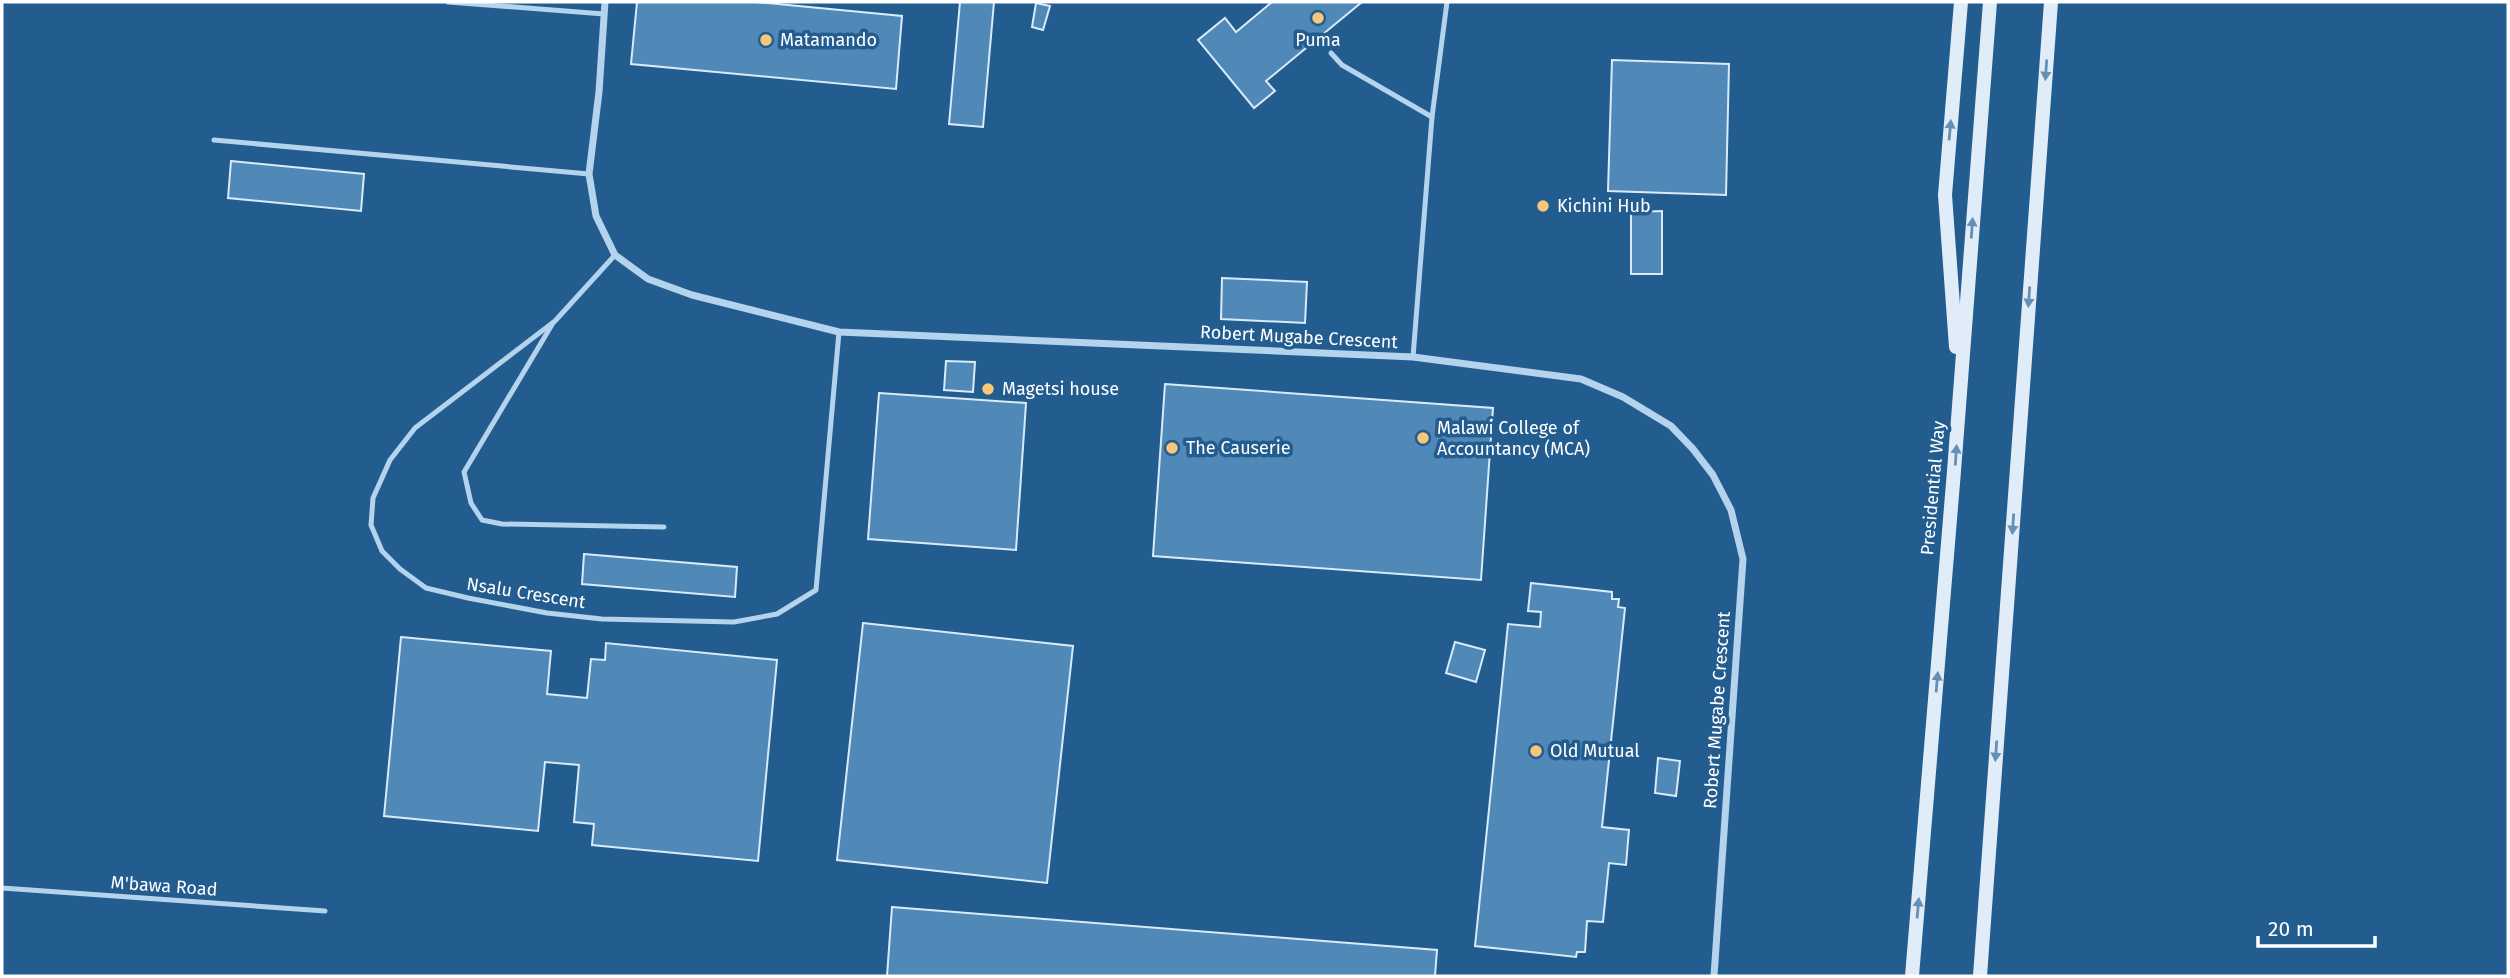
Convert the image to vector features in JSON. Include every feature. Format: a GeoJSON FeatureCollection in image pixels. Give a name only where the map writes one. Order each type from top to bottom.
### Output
{"type":"FeatureCollection","features":[{"type":"Feature","properties":{"kind":"main road"},"geometry":{"type":"LineString","coordinates":[[1960,394],[1945,195],[1961,2]]}},
{"type":"Feature","properties":{"kind":"main road","name":"Presidential Way"},"geometry":{"type":"LineString","coordinates":[[1912,976],[1990,2]]}},
{"type":"Feature","properties":{"kind":"main road"},"geometry":{"type":"LineString","coordinates":[[1980,976],[2051,2]]}},
{"type":"Feature","properties":{"kind":"street","name":"Robert Mugabe Crescent"},"geometry":{"type":"LineString","coordinates":[[605,2],[600,92],[589,174],[596,216],[615,255],[648,279],[692,295],[839,332],[1413,357],[1581,379],[1623,397],[1671,426],[1713,475],[1731,510],[1743,559],[1714,976]]}},
{"type":"Feature","properties":{"kind":"lane"},"geometry":{"type":"LineString","coordinates":[[448,2],[604,15]]}},
{"type":"Feature","properties":{"kind":"lane"},"geometry":{"type":"LineString","coordinates":[[1413,357],[1432,117],[1447,2]]}},
{"type":"Feature","properties":{"kind":"lane"},"geometry":{"type":"LineString","coordinates":[[1331,53],[1342,65],[1432,117]]}},
{"type":"Feature","properties":{"kind":"lane"},"geometry":{"type":"LineString","coordinates":[[214,140],[589,174]]}},
{"type":"Feature","properties":{"kind":"lane","name":"Nsalu Crescent"},"geometry":{"type":"LineString","coordinates":[[615,255],[555,321],[415,428],[390,460],[373,498],[371,525],[382,551],[400,569],[426,588],[534,610],[602,619],[734,622],[777,614],[816,590],[839,332]]}},
{"type":"Feature","properties":{"kind":"lane"},"geometry":{"type":"LineString","coordinates":[[555,321],[464,472],[471,503],[482,520],[502,524],[664,527]]}},
{"type":"Feature","properties":{"kind":"lane","name":"M'bawa Road"},"geometry":{"type":"LineString","coordinates":[[2,888],[324,911]]}},
{"type":"Feature","properties":{"kind":"building","name":"Matamando"},"geometry":{"type":"Polygon","coordinates":[[[637,2],[756,2],[902,16],[896,89],[631,64],[637,2]]]}},
{"type":"Feature","properties":{"kind":"building"},"geometry":{"type":"Polygon","coordinates":[[[960,2],[994,2],[983,127],[949,124],[960,2]]]}},
{"type":"Feature","properties":{"kind":"building"},"geometry":{"type":"Polygon","coordinates":[[[1272,2],[1362,2],[1266,81],[1275,91],[1254,108],[1198,40],[1225,18],[1236,32],[1272,2]]]}},
{"type":"Feature","properties":{"kind":"building"},"geometry":{"type":"Polygon","coordinates":[[[1036,3],[1050,6],[1043,30],[1032,27],[1036,3]]]}},
{"type":"Feature","properties":{"kind":"building"},"geometry":{"type":"Polygon","coordinates":[[[1612,60],[1729,64],[1726,195],[1608,191],[1612,60]]]}},
{"type":"Feature","properties":{"kind":"building"},"geometry":{"type":"Polygon","coordinates":[[[231,161],[364,174],[361,211],[228,198],[231,161]]]}},
{"type":"Feature","properties":{"kind":"building"},"geometry":{"type":"Polygon","coordinates":[[[1662,211],[1662,274],[1631,274],[1631,212],[1662,211]]]}},
{"type":"Feature","properties":{"kind":"building"},"geometry":{"type":"Polygon","coordinates":[[[1222,278],[1307,282],[1305,323],[1221,319],[1222,278]]]}},
{"type":"Feature","properties":{"kind":"building"},"geometry":{"type":"Polygon","coordinates":[[[946,361],[975,362],[973,392],[944,390],[946,361]]]}},
{"type":"Feature","properties":{"kind":"building"},"geometry":{"type":"Polygon","coordinates":[[[1165,384],[1493,408],[1481,580],[1153,556],[1165,384]]]}},
{"type":"Feature","properties":{"kind":"building"},"geometry":{"type":"Polygon","coordinates":[[[879,393],[1026,403],[1016,550],[868,539],[879,393]]]}},
{"type":"Feature","properties":{"kind":"building"},"geometry":{"type":"Polygon","coordinates":[[[584,554],[737,567],[735,597],[582,584],[584,554]]]}},
{"type":"Feature","properties":{"kind":"building"},"geometry":{"type":"Polygon","coordinates":[[[1531,583],[1612,592],[1612,599],[1619,599],[1618,607],[1625,608],[1602,827],[1629,830],[1626,865],[1609,863],[1603,922],[1587,921],[1585,952],[1577,952],[1576,957],[1475,946],[1508,624],[1540,627],[1541,612],[1528,611],[1531,583]]]}},
{"type":"Feature","properties":{"kind":"building"},"geometry":{"type":"Polygon","coordinates":[[[863,623],[1073,646],[1047,883],[837,860],[863,623]]]}},
{"type":"Feature","properties":{"kind":"building"},"geometry":{"type":"Polygon","coordinates":[[[401,637],[551,651],[547,694],[587,698],[591,659],[605,660],[606,643],[777,660],[758,861],[592,845],[594,824],[574,822],[579,765],[545,762],[538,831],[384,816],[401,637]]]}},
{"type":"Feature","properties":{"kind":"building"},"geometry":{"type":"Polygon","coordinates":[[[1455,642],[1485,650],[1476,682],[1446,673],[1455,642]]]}},
{"type":"Feature","properties":{"kind":"building"},"geometry":{"type":"Polygon","coordinates":[[[1658,758],[1680,761],[1676,796],[1655,793],[1658,758]]]}},
{"type":"Feature","properties":{"kind":"building"},"geometry":{"type":"Polygon","coordinates":[[[892,907],[1437,950],[1435,976],[887,976],[892,907]]]}},
{"type":"Feature","properties":{"kind":"place","name":"Puma"},"geometry":{"type":"Point","coordinates":[1318,18]}},
{"type":"Feature","properties":{"kind":"place","name":"Matamando"},"geometry":{"type":"Point","coordinates":[766,40]}},
{"type":"Feature","properties":{"kind":"place","name":"Kichini Hub"},"geometry":{"type":"Point","coordinates":[1543,206]}},
{"type":"Feature","properties":{"kind":"place","name":"Magetsi house"},"geometry":{"type":"Point","coordinates":[988,389]}},
{"type":"Feature","properties":{"kind":"place","name":"Malawi College of Accountancy (MCA)"},"geometry":{"type":"Point","coordinates":[1423,438]}},
{"type":"Feature","properties":{"kind":"place","name":"The Causerie"},"geometry":{"type":"Point","coordinates":[1172,448]}},
{"type":"Feature","properties":{"kind":"place","name":"Old Mutual"},"geometry":{"type":"Point","coordinates":[1536,751]}}]}
